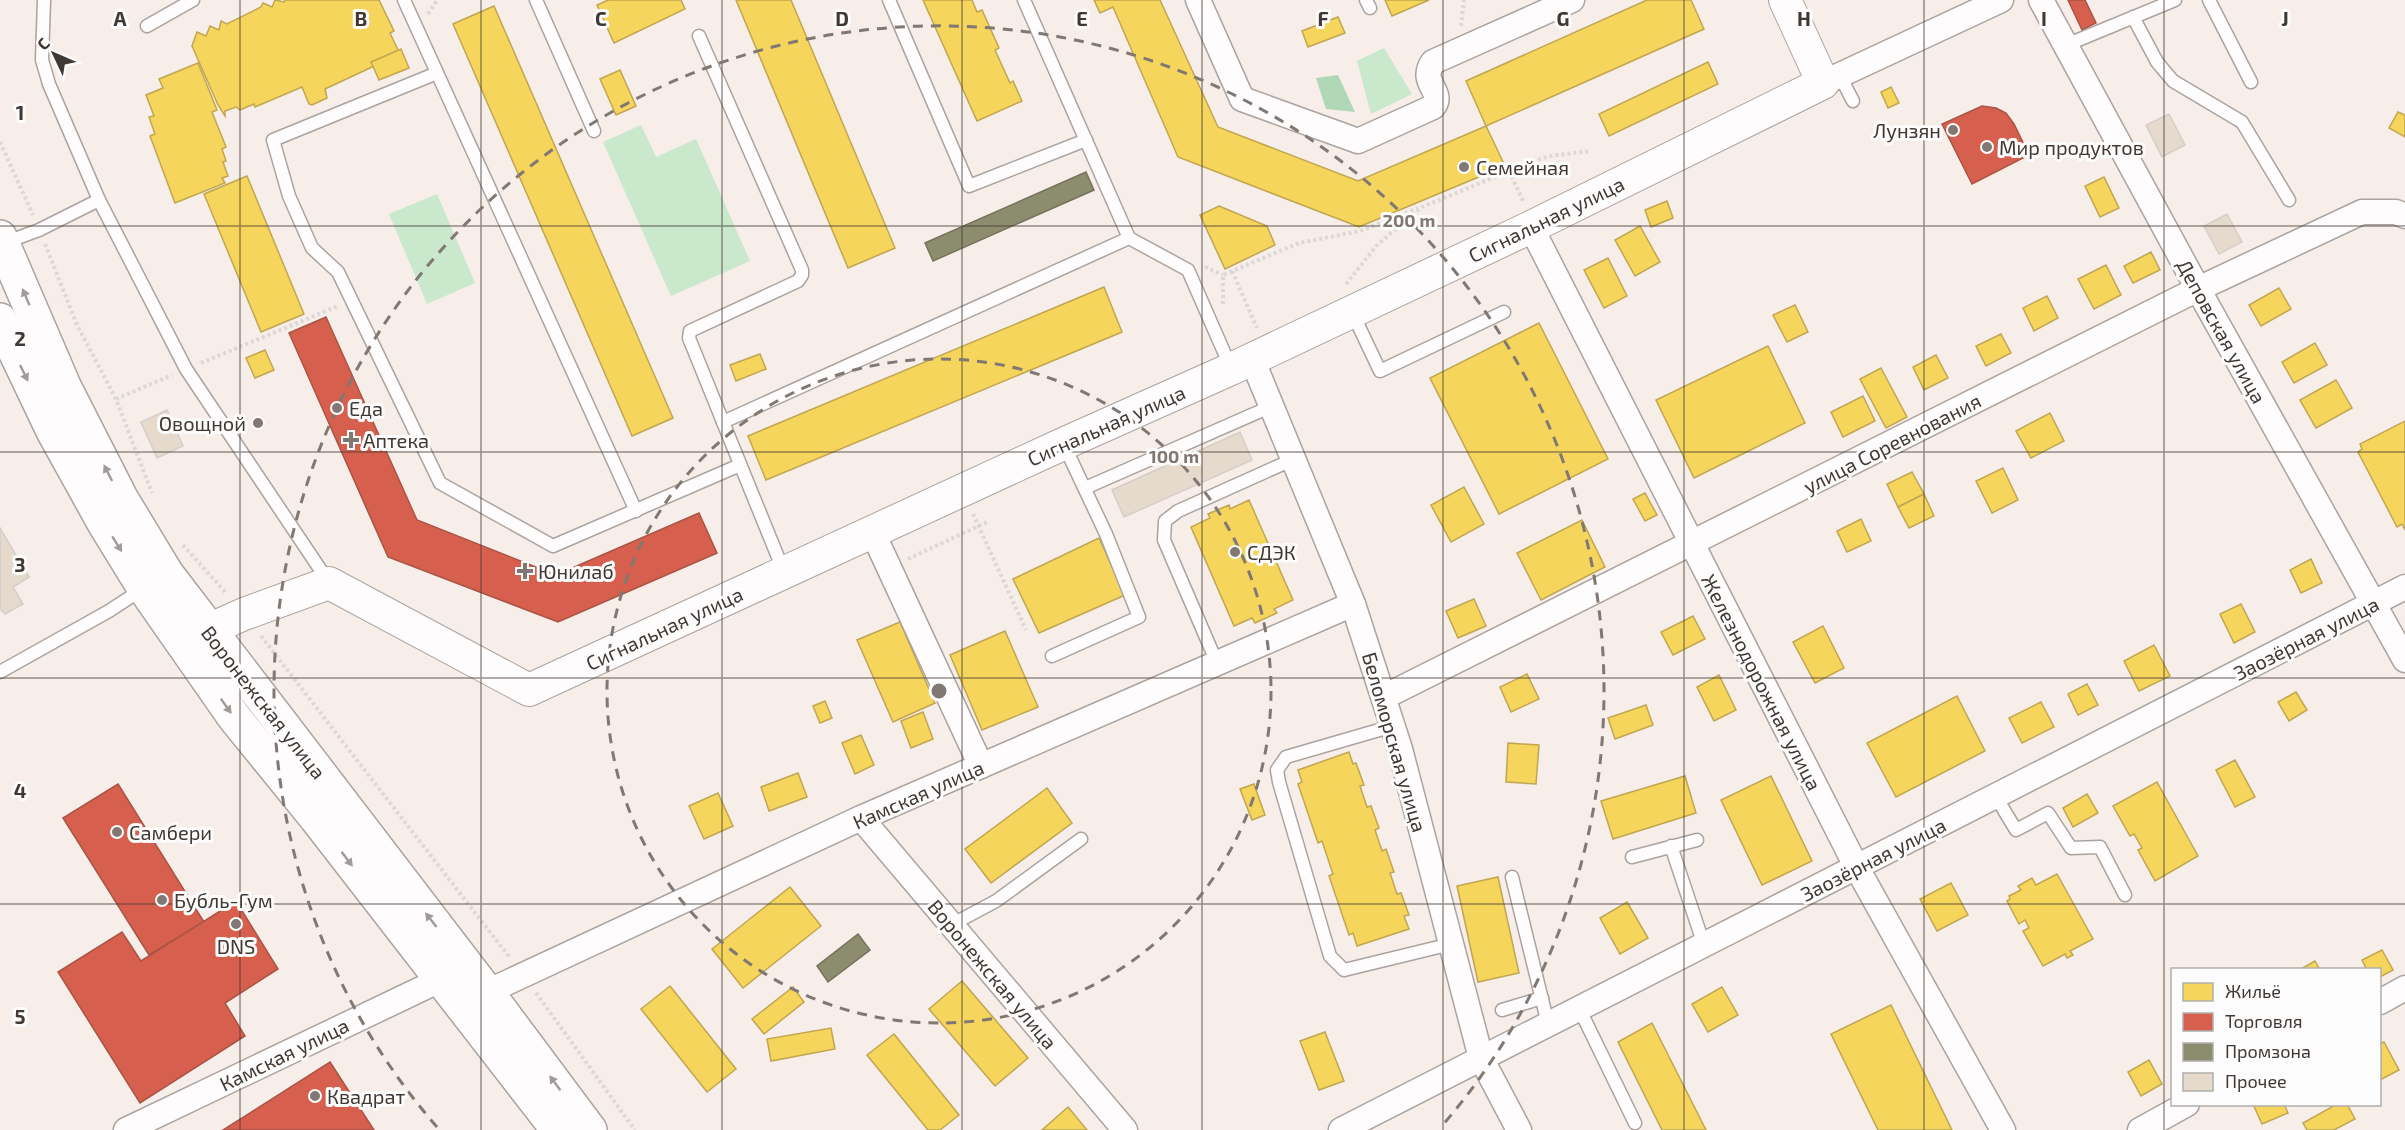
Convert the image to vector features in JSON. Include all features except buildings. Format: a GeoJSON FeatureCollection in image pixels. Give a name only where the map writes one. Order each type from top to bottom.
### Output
{"type":"FeatureCollection","features":[{"type":"Feature","properties":{"kind":"main road","name":"Воронежская улица"},"geometry":{"type":"LineString","coordinates":[[2,240],[65,388],[121,498],[156,581],[234,717],[316,818],[558,1130]]}},
{"type":"Feature","properties":{"kind":"main road","name":"Воронежская улица"},"geometry":{"type":"LineString","coordinates":[[0,320],[52,431],[98,514],[156,581],[208,630],[487,992],[590,1130]]}},
{"type":"Feature","properties":{"kind":"street"},"geometry":{"type":"LineString","coordinates":[[1198,0],[1242,99],[1358,141],[1432,107],[1437,102],[1428,77],[1428,70],[1433,63],[1572,0]]}},
{"type":"Feature","properties":{"kind":"street"},"geometry":{"type":"LineString","coordinates":[[1785,0],[1832,80]]}},
{"type":"Feature","properties":{"kind":"street","name":"Сигнальная улица"},"geometry":{"type":"LineString","coordinates":[[329,583],[529,690],[1063,444],[1347,300],[1527,215],[1832,80],[2001,0]]}},
{"type":"Feature","properties":{"kind":"street","name":"Деповская улица"},"geometry":{"type":"LineString","coordinates":[[2041,0],[2198,289],[2405,660]]}},
{"type":"Feature","properties":{"kind":"street","name":"улица Соревнования"},"geometry":{"type":"LineString","coordinates":[[1384,697],[2198,289],[2362,212],[2396,212],[2405,216]]}},
{"type":"Feature","properties":{"kind":"street","name":"Железнодорожная улица"},"geometry":{"type":"LineString","coordinates":[[1527,215],[1857,868],[2003,1130]]}},
{"type":"Feature","properties":{"kind":"street","name":"Беломорская улица"},"geometry":{"type":"LineString","coordinates":[[1247,352],[1272,406],[1353,604],[1393,726],[1481,1058],[1519,1130]]}},
{"type":"Feature","properties":{"kind":"street"},"geometry":{"type":"LineString","coordinates":[[872,531],[981,766]]}},
{"type":"Feature","properties":{"kind":"street"},"geometry":{"type":"LineString","coordinates":[[208,630],[244,614],[329,583]]}},
{"type":"Feature","properties":{"kind":"street","name":"Заозёрная улица"},"geometry":{"type":"LineString","coordinates":[[1341,1130],[2405,587]]}},
{"type":"Feature","properties":{"kind":"street","name":"Камская улица"},"geometry":{"type":"LineString","coordinates":[[487,992],[524,977],[861,818],[1353,604]]}},
{"type":"Feature","properties":{"kind":"street","name":"Воронежская улица"},"geometry":{"type":"LineString","coordinates":[[861,818],[1125,1130]]}},
{"type":"Feature","properties":{"kind":"street","name":"Камская улица"},"geometry":{"type":"LineString","coordinates":[[126,1130],[442,979]]}},
{"type":"Feature","properties":{"kind":"street"},"geometry":{"type":"LineString","coordinates":[[2381,1001],[2405,988]]}},
{"type":"Feature","properties":{"kind":"street"},"geometry":{"type":"LineString","coordinates":[[2140,1130],[2183,1106]]}},
{"type":"Feature","properties":{"kind":"lane"},"geometry":{"type":"LineString","coordinates":[[44,0],[42,60],[49,84],[99,200],[186,369],[329,583]]}},
{"type":"Feature","properties":{"kind":"lane"},"geometry":{"type":"LineString","coordinates":[[147,26],[194,0]]}},
{"type":"Feature","properties":{"kind":"lane"},"geometry":{"type":"LineString","coordinates":[[404,0],[636,511]]}},
{"type":"Feature","properties":{"kind":"lane"},"geometry":{"type":"LineString","coordinates":[[536,0],[594,131]]}},
{"type":"Feature","properties":{"kind":"lane"},"geometry":{"type":"LineString","coordinates":[[889,0],[969,186],[1086,140]]}},
{"type":"Feature","properties":{"kind":"lane"},"geometry":{"type":"LineString","coordinates":[[1024,0],[1129,238],[1188,270],[1247,352]]}},
{"type":"Feature","properties":{"kind":"lane"},"geometry":{"type":"LineString","coordinates":[[2066,45],[2175,0]]}},
{"type":"Feature","properties":{"kind":"lane"},"geometry":{"type":"LineString","coordinates":[[2209,0],[2251,82]]}},
{"type":"Feature","properties":{"kind":"lane"},"geometry":{"type":"LineString","coordinates":[[2133,17],[2165,74],[2242,122],[2289,200]]}},
{"type":"Feature","properties":{"kind":"lane"},"geometry":{"type":"LineString","coordinates":[[699,36],[802,270],[798,281],[690,331],[689,338],[784,572]]}},
{"type":"Feature","properties":{"kind":"lane"},"geometry":{"type":"LineString","coordinates":[[437,73],[273,140],[289,196],[312,248],[338,272],[440,483],[553,546],[740,465]]}},
{"type":"Feature","properties":{"kind":"lane"},"geometry":{"type":"LineString","coordinates":[[1832,80],[1853,101]]}},
{"type":"Feature","properties":{"kind":"lane"},"geometry":{"type":"LineString","coordinates":[[2,240],[39,230],[99,200]]}},
{"type":"Feature","properties":{"kind":"lane"},"geometry":{"type":"LineString","coordinates":[[723,422],[1129,238]]}},
{"type":"Feature","properties":{"kind":"lane"},"geometry":{"type":"LineString","coordinates":[[1347,300],[1380,371],[1504,312]]}},
{"type":"Feature","properties":{"kind":"lane"},"geometry":{"type":"LineString","coordinates":[[1084,488],[1272,406]]}},
{"type":"Feature","properties":{"kind":"lane"},"geometry":{"type":"LineString","coordinates":[[1052,656],[1139,617],[1106,534],[1063,444]]}},
{"type":"Feature","properties":{"kind":"lane"},"geometry":{"type":"LineString","coordinates":[[1217,663],[1164,540],[1165,521],[1178,511],[1294,459]]}},
{"type":"Feature","properties":{"kind":"lane"},"geometry":{"type":"LineString","coordinates":[[0,672],[109,611],[156,581]]}},
{"type":"Feature","properties":{"kind":"lane"},"geometry":{"type":"LineString","coordinates":[[1393,726],[1286,756],[1277,770],[1279,782],[1330,956],[1344,970],[1451,944]]}},
{"type":"Feature","properties":{"kind":"lane"},"geometry":{"type":"LineString","coordinates":[[1996,797],[2016,830],[2048,813],[2071,848],[2100,847],[2126,895]]}},
{"type":"Feature","properties":{"kind":"lane"},"geometry":{"type":"LineString","coordinates":[[951,925],[996,901],[1081,839]]}},
{"type":"Feature","properties":{"kind":"lane"},"geometry":{"type":"LineString","coordinates":[[1632,857],[1697,840]]}},
{"type":"Feature","properties":{"kind":"lane"},"geometry":{"type":"LineString","coordinates":[[1671,846],[1704,945]]}},
{"type":"Feature","properties":{"kind":"lane"},"geometry":{"type":"LineString","coordinates":[[1512,877],[1548,1024]]}},
{"type":"Feature","properties":{"kind":"lane"},"geometry":{"type":"LineString","coordinates":[[1502,1010],[1542,998]]}},
{"type":"Feature","properties":{"kind":"lane"},"geometry":{"type":"LineString","coordinates":[[1579,1008],[1635,1123]]}},
{"type":"Feature","properties":{"kind":"path"},"geometry":{"type":"LineString","coordinates":[[0,142],[39,230],[77,325],[116,399],[156,502]]}},
{"type":"Feature","properties":{"kind":"path"},"geometry":{"type":"LineString","coordinates":[[1247,352],[1232,271],[1299,243],[1360,231],[1550,156],[1590,151]]}},
{"type":"Feature","properties":{"kind":"path"},"geometry":{"type":"LineString","coordinates":[[1509,171],[1527,215]]}},
{"type":"Feature","properties":{"kind":"path"},"geometry":{"type":"LineString","coordinates":[[1347,300],[1378,244],[1422,207]]}},
{"type":"Feature","properties":{"kind":"path"},"geometry":{"type":"LineString","coordinates":[[116,399],[353,300]]}},
{"type":"Feature","properties":{"kind":"path"},"geometry":{"type":"LineString","coordinates":[[962,490],[1026,630]]}},
{"type":"Feature","properties":{"kind":"path"},"geometry":{"type":"LineString","coordinates":[[889,568],[987,522]]}},
{"type":"Feature","properties":{"kind":"path"},"geometry":{"type":"LineString","coordinates":[[178,539],[244,614],[524,977],[635,1130]]}},
{"type":"Feature","properties":{"kind":"green space"},"geometry":{"type":"Polygon","coordinates":[[[1384,48],[1412,94],[1371,114],[1357,61],[1384,48]]]}},
{"type":"Feature","properties":{"kind":"green space"},"geometry":{"type":"Polygon","coordinates":[[[1338,75],[1355,112],[1326,109],[1316,78],[1338,75]]]}},
{"type":"Feature","properties":{"kind":"green space"},"geometry":{"type":"Polygon","coordinates":[[[641,125],[656,157],[696,139],[750,261],[671,296],[603,142],[641,125]]]}},
{"type":"Feature","properties":{"kind":"green space"},"geometry":{"type":"Polygon","coordinates":[[[437,194],[475,283],[427,304],[389,214],[437,194]]]}},
{"type":"Feature","properties":{"kind":"place","name":"Лунзян"},"geometry":{"type":"Point","coordinates":[1953,130]}},
{"type":"Feature","properties":{"kind":"place","name":"Мир продуктов"},"geometry":{"type":"Point","coordinates":[1987,147]}},
{"type":"Feature","properties":{"kind":"place","name":"Семейная"},"geometry":{"type":"Point","coordinates":[1464,167]}},
{"type":"Feature","properties":{"kind":"place","name":"Еда"},"geometry":{"type":"Point","coordinates":[337,408]}},
{"type":"Feature","properties":{"kind":"place","name":"Овощной"},"geometry":{"type":"Point","coordinates":[258,423]}},
{"type":"Feature","properties":{"kind":"place","name":"Аптека"},"geometry":{"type":"Point","coordinates":[351,440]}},
{"type":"Feature","properties":{"kind":"place","name":"СДЭК"},"geometry":{"type":"Point","coordinates":[1235,552]}},
{"type":"Feature","properties":{"kind":"place","name":"Юнилаб"},"geometry":{"type":"Point","coordinates":[525,571]}},
{"type":"Feature","properties":{"kind":"place","name":"Самбери"},"geometry":{"type":"Point","coordinates":[117,832]}},
{"type":"Feature","properties":{"kind":"place","name":"Бубль-Гум"},"geometry":{"type":"Point","coordinates":[162,900]}},
{"type":"Feature","properties":{"kind":"place","name":"DNS"},"geometry":{"type":"Point","coordinates":[236,924]}},
{"type":"Feature","properties":{"kind":"place","name":"Квадрат"},"geometry":{"type":"Point","coordinates":[315,1096]}}]}
